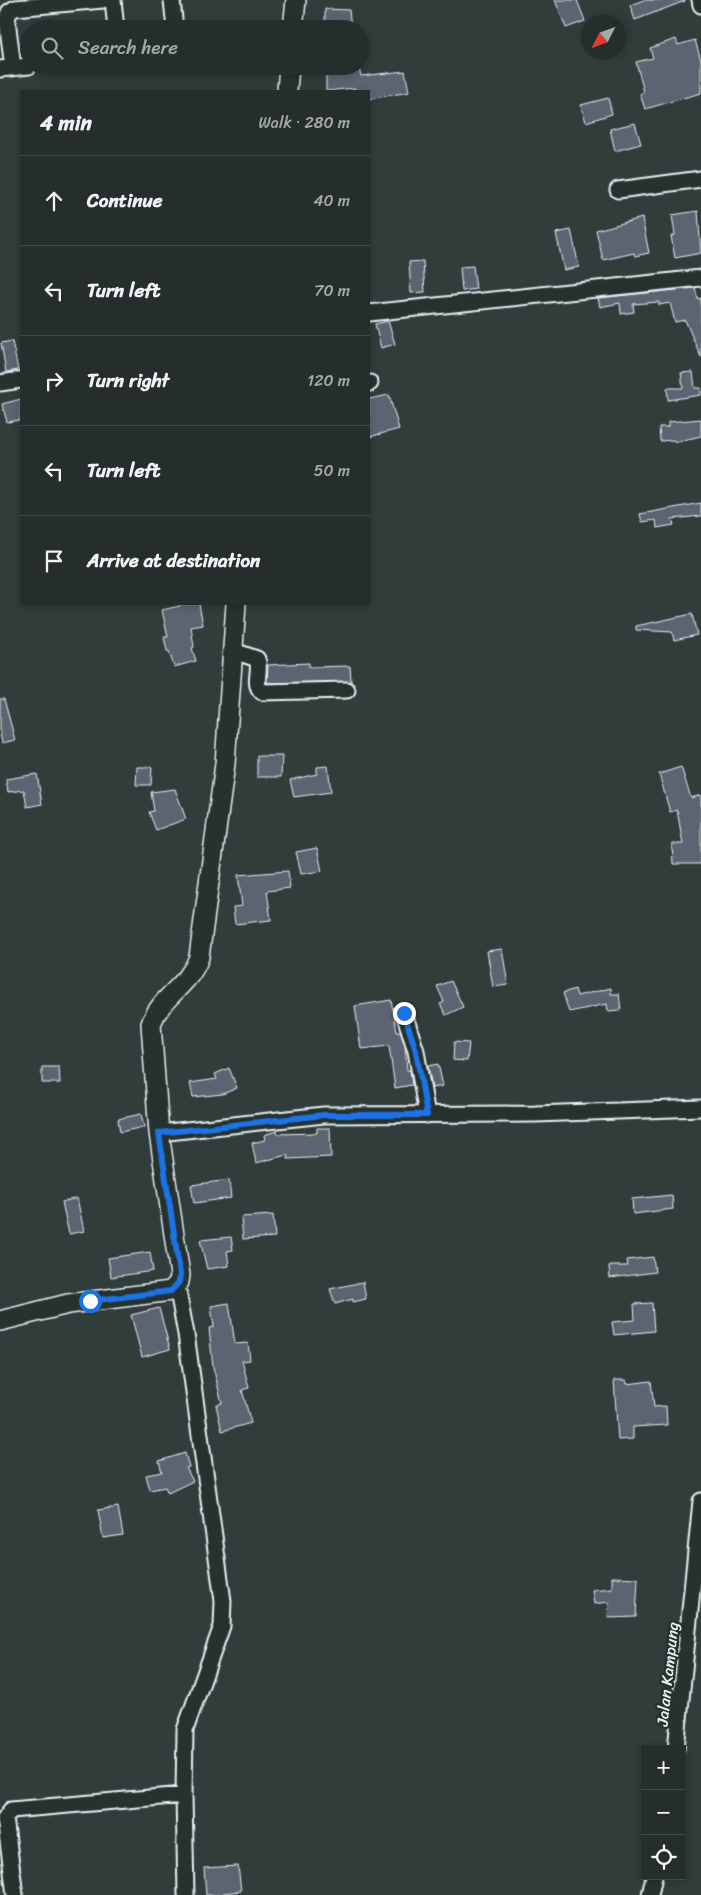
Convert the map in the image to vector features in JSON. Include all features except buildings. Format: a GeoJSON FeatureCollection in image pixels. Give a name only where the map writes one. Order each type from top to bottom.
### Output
{"type":"FeatureCollection","features":[{"type":"Feature","properties":{"kind":"street"},"geometry":{"type":"LineString","coordinates":[[20,67],[7,68],[7,20],[9,12],[15,8],[103,0]]}},
{"type":"Feature","properties":{"kind":"street"},"geometry":{"type":"LineString","coordinates":[[113,0],[115,20]]}},
{"type":"Feature","properties":{"kind":"street"},"geometry":{"type":"LineString","coordinates":[[172,0],[174,20]]}},
{"type":"Feature","properties":{"kind":"street"},"geometry":{"type":"LineString","coordinates":[[294,20],[296,0]]}},
{"type":"Feature","properties":{"kind":"street"},"geometry":{"type":"LineString","coordinates":[[700,0],[701,5]]}},
{"type":"Feature","properties":{"kind":"street"},"geometry":{"type":"LineString","coordinates":[[287,90],[288,75]]}},
{"type":"Feature","properties":{"kind":"street"},"geometry":{"type":"LineString","coordinates":[[618,190],[701,179]]}},
{"type":"Feature","properties":{"kind":"street"},"geometry":{"type":"LineString","coordinates":[[370,313],[701,278]]}},
{"type":"Feature","properties":{"kind":"street"},"geometry":{"type":"LineString","coordinates":[[0,382],[20,380]]}},
{"type":"Feature","properties":{"kind":"street"},"geometry":{"type":"LineString","coordinates":[[186,1895],[184,1730],[222,1626],[223,1601],[178,1286],[180,1274],[159,1133],[151,1024],[155,1011],[190,976],[200,957],[225,764],[236,605]]}},
{"type":"Feature","properties":{"kind":"street"},"geometry":{"type":"LineString","coordinates":[[234,651],[257,659],[259,662],[257,684],[262,692],[347,690]]}},
{"type":"Feature","properties":{"kind":"street"},"geometry":{"type":"LineString","coordinates":[[404,1013],[416,1051],[427,1115]]}},
{"type":"Feature","properties":{"kind":"street"},"geometry":{"type":"LineString","coordinates":[[159,1133],[324,1115],[535,1114],[701,1108]]}},
{"type":"Feature","properties":{"kind":"street"},"geometry":{"type":"LineString","coordinates":[[0,1321],[68,1304],[171,1291],[178,1286]]}},
{"type":"Feature","properties":{"kind":"street","name":"Jalan Kampung"},"geometry":{"type":"LineString","coordinates":[[676,1745],[701,1501]]}},
{"type":"Feature","properties":{"kind":"street"},"geometry":{"type":"LineString","coordinates":[[15,1895],[5,1818],[11,1810],[184,1795]]}},
{"type":"Feature","properties":{"kind":"street"},"geometry":{"type":"LineString","coordinates":[[650,1895],[653,1880]]}},
{"type":"Feature","properties":{"kind":"route"},"geometry":{"type":"LineString","coordinates":[[90,1301],[171,1291],[178,1286],[180,1274],[159,1133],[324,1115],[427,1115],[416,1051],[404,1013]]}}]}
